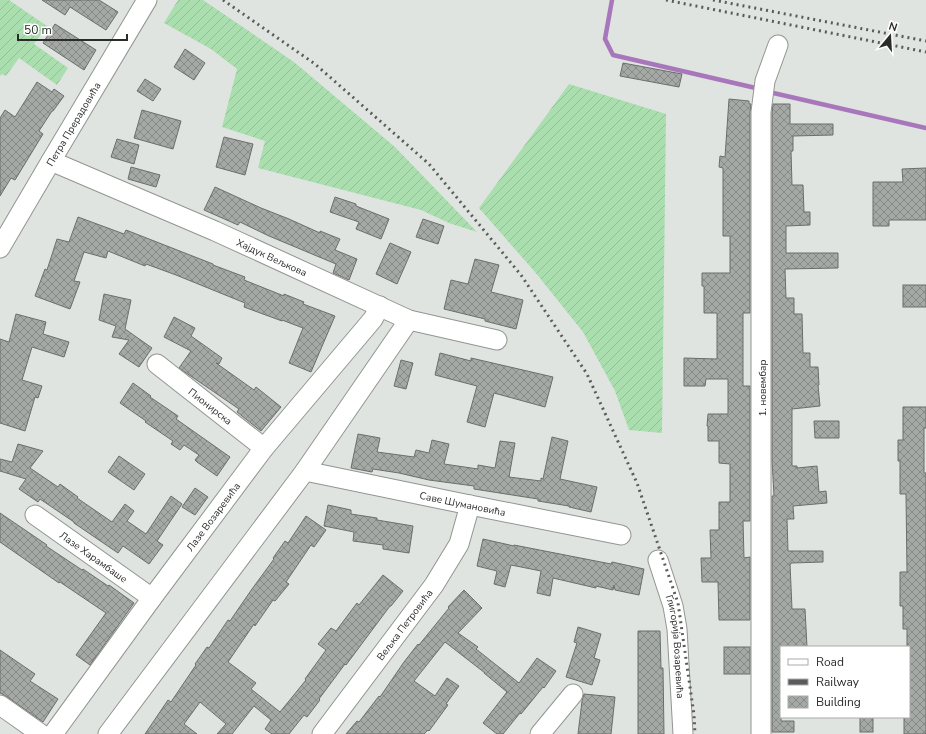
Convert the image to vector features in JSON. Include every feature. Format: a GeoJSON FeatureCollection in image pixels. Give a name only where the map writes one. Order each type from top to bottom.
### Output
{"type":"FeatureCollection","features":[{"type":"Feature","properties":{"kind":"street","name":"Петра Прерадовића"},"geometry":{"type":"LineString","coordinates":[[0,248],[147,0]]}},
{"type":"Feature","properties":{"kind":"street","name":"1. новембар"},"geometry":{"type":"LineString","coordinates":[[761,734],[762,112],[765,81],[778,46]]}},
{"type":"Feature","properties":{"kind":"street","name":"Хајдук Вељкова"},"geometry":{"type":"LineString","coordinates":[[51,161],[215,231],[409,320],[497,340]]}},
{"type":"Feature","properties":{"kind":"street","name":"Лазе Возаревића"},"geometry":{"type":"LineString","coordinates":[[53,734],[264,448],[373,319],[380,306]]}},
{"type":"Feature","properties":{"kind":"street"},"geometry":{"type":"LineString","coordinates":[[108,734],[305,471],[409,320]]}},
{"type":"Feature","properties":{"kind":"street","name":"Пионирска"},"geometry":{"type":"LineString","coordinates":[[158,364],[264,448]]}},
{"type":"Feature","properties":{"kind":"street","name":"Саве Шумановића"},"geometry":{"type":"LineString","coordinates":[[305,471],[621,535]]}},
{"type":"Feature","properties":{"kind":"street","name":"Вељка Петровића"},"geometry":{"type":"LineString","coordinates":[[322,734],[434,585],[459,544],[470,505]]}},
{"type":"Feature","properties":{"kind":"street","name":"Лазе Харамбаше"},"geometry":{"type":"LineString","coordinates":[[35,515],[152,598]]}},
{"type":"Feature","properties":{"kind":"street","name":"Глигорија Возаревића"},"geometry":{"type":"LineString","coordinates":[[658,560],[673,606],[677,629],[683,734]]}},
{"type":"Feature","properties":{"kind":"street"},"geometry":{"type":"LineString","coordinates":[[540,734],[573,694]]}},
{"type":"Feature","properties":{"kind":"street"},"geometry":{"type":"LineString","coordinates":[[0,705],[41,734]]}},
{"type":"Feature","properties":{"kind":"green space"},"geometry":{"type":"Polygon","coordinates":[[[0,0],[9,0],[47,26],[34,44],[68,68],[57,85],[19,58],[6,76],[2,74],[0,76],[0,0]]]}},
{"type":"Feature","properties":{"kind":"green space"},"geometry":{"type":"Polygon","coordinates":[[[178,0],[203,0],[294,62],[395,147],[477,232],[449,223],[421,210],[258,168],[265,141],[222,127],[237,69],[211,49],[164,23],[178,0]]]}},
{"type":"Feature","properties":{"kind":"green space"},"geometry":{"type":"Polygon","coordinates":[[[569,84],[666,114],[662,433],[629,430],[615,391],[583,332],[535,272],[479,208],[569,84]]]}},
{"type":"Feature","properties":{"kind":"building"},"geometry":{"type":"Polygon","coordinates":[[[42,0],[99,0],[118,12],[106,30],[70,7],[65,15],[42,0]]]}},
{"type":"Feature","properties":{"kind":"building"},"geometry":{"type":"Polygon","coordinates":[[[55,24],[96,50],[84,70],[43,43],[55,24]]]}},
{"type":"Feature","properties":{"kind":"building"},"geometry":{"type":"Polygon","coordinates":[[[185,49],[205,63],[194,80],[174,67],[185,49]]]}},
{"type":"Feature","properties":{"kind":"building"},"geometry":{"type":"Polygon","coordinates":[[[623,63],[682,74],[679,87],[620,76],[623,63]]]}},
{"type":"Feature","properties":{"kind":"building"},"geometry":{"type":"Polygon","coordinates":[[[145,79],[161,89],[153,101],[137,91],[145,79]]]}},
{"type":"Feature","properties":{"kind":"building"},"geometry":{"type":"Polygon","coordinates":[[[37,82],[52,92],[54,89],[64,96],[39,131],[43,134],[15,180],[11,178],[0,196],[0,118],[5,110],[15,117],[37,82]]]}},
{"type":"Feature","properties":{"kind":"building"},"geometry":{"type":"Polygon","coordinates":[[[729,99],[749,101],[749,104],[751,104],[750,313],[743,313],[743,386],[750,386],[750,521],[743,521],[744,558],[750,557],[750,620],[719,620],[718,582],[702,582],[701,558],[711,558],[710,530],[719,530],[719,502],[730,502],[730,464],[719,463],[719,441],[708,441],[707,426],[708,414],[728,414],[728,379],[706,379],[705,386],[684,386],[684,358],[717,359],[717,313],[704,313],[704,286],[702,286],[702,273],[730,273],[730,236],[723,236],[723,168],[719,167],[720,156],[725,157],[729,99]]]}},
{"type":"Feature","properties":{"kind":"building"},"geometry":{"type":"Polygon","coordinates":[[[773,104],[790,104],[790,124],[833,124],[833,135],[793,136],[793,151],[791,151],[792,185],[803,185],[804,212],[810,212],[810,225],[786,226],[786,253],[838,253],[838,268],[785,269],[786,298],[794,298],[794,314],[802,314],[803,353],[810,353],[810,367],[818,367],[820,406],[792,409],[792,466],[797,466],[797,468],[817,466],[819,492],[826,491],[827,503],[793,506],[794,519],[787,519],[788,551],[823,551],[823,562],[790,564],[792,609],[805,609],[807,646],[780,646],[780,718],[781,721],[794,721],[794,732],[772,732],[772,496],[774,496],[772,460],[773,104]]]}},
{"type":"Feature","properties":{"kind":"building"},"geometry":{"type":"Polygon","coordinates":[[[142,110],[181,121],[173,149],[134,138],[142,110]]]}},
{"type":"Feature","properties":{"kind":"building"},"geometry":{"type":"Polygon","coordinates":[[[224,137],[253,144],[245,175],[216,167],[224,137]]]}},
{"type":"Feature","properties":{"kind":"building"},"geometry":{"type":"Polygon","coordinates":[[[117,139],[139,145],[134,164],[111,157],[117,139]]]}},
{"type":"Feature","properties":{"kind":"building"},"geometry":{"type":"Polygon","coordinates":[[[131,167],[160,175],[156,187],[128,179],[131,167]]]}},
{"type":"Feature","properties":{"kind":"building"},"geometry":{"type":"Polygon","coordinates":[[[926,168],[926,220],[889,220],[889,226],[873,226],[873,182],[903,182],[902,169],[926,168]]]}},
{"type":"Feature","properties":{"kind":"building"},"geometry":{"type":"Polygon","coordinates":[[[215,187],[320,233],[320,231],[340,239],[335,250],[357,259],[349,280],[333,273],[336,264],[269,236],[240,222],[238,225],[204,210],[215,187]]]}},
{"type":"Feature","properties":{"kind":"building"},"geometry":{"type":"Polygon","coordinates":[[[335,197],[356,204],[356,206],[389,219],[381,239],[356,229],[359,222],[330,212],[335,197]]]}},
{"type":"Feature","properties":{"kind":"building"},"geometry":{"type":"Polygon","coordinates":[[[78,217],[124,234],[126,230],[245,277],[244,280],[284,296],[284,294],[304,302],[303,304],[335,316],[311,372],[289,363],[303,328],[244,307],[245,303],[176,275],[146,264],[145,266],[108,251],[106,258],[84,252],[74,281],[80,282],[70,309],[35,296],[45,269],[47,270],[57,239],[69,242],[78,217]]]}},
{"type":"Feature","properties":{"kind":"building"},"geometry":{"type":"Polygon","coordinates":[[[423,219],[444,226],[438,244],[416,237],[423,219]]]}},
{"type":"Feature","properties":{"kind":"building"},"geometry":{"type":"Polygon","coordinates":[[[390,243],[411,252],[397,284],[376,274],[390,243]]]}},
{"type":"Feature","properties":{"kind":"building"},"geometry":{"type":"Polygon","coordinates":[[[475,259],[499,265],[491,292],[523,300],[516,329],[485,321],[485,319],[444,309],[451,280],[468,284],[475,259]]]}},
{"type":"Feature","properties":{"kind":"building"},"geometry":{"type":"Polygon","coordinates":[[[903,285],[926,285],[926,307],[903,307],[903,285]]]}},
{"type":"Feature","properties":{"kind":"building"},"geometry":{"type":"Polygon","coordinates":[[[104,294],[131,300],[125,329],[152,348],[139,367],[119,354],[129,340],[112,337],[116,326],[99,320],[104,294]]]}},
{"type":"Feature","properties":{"kind":"building"},"geometry":{"type":"Polygon","coordinates":[[[16,314],[46,322],[43,334],[69,342],[64,357],[32,347],[22,380],[42,386],[38,398],[35,397],[25,431],[0,423],[0,339],[9,342],[16,314]]]}},
{"type":"Feature","properties":{"kind":"building"},"geometry":{"type":"Polygon","coordinates":[[[174,317],[195,328],[191,336],[222,358],[219,364],[216,363],[254,390],[256,387],[281,407],[261,431],[237,412],[239,409],[179,368],[191,351],[164,337],[174,317]]]}},
{"type":"Feature","properties":{"kind":"building"},"geometry":{"type":"Polygon","coordinates":[[[440,353],[471,361],[471,358],[553,377],[545,407],[494,393],[485,427],[467,422],[477,386],[435,375],[440,353]]]}},
{"type":"Feature","properties":{"kind":"building"},"geometry":{"type":"Polygon","coordinates":[[[401,360],[413,363],[406,389],[394,386],[401,360]]]}},
{"type":"Feature","properties":{"kind":"building"},"geometry":{"type":"Polygon","coordinates":[[[133,383],[151,396],[150,397],[178,416],[176,419],[230,457],[217,476],[195,460],[199,455],[184,445],[180,450],[171,444],[173,441],[120,403],[133,383]]]}},
{"type":"Feature","properties":{"kind":"building"},"geometry":{"type":"Polygon","coordinates":[[[903,407],[926,407],[926,428],[924,428],[924,473],[926,473],[926,734],[904,734],[904,718],[910,718],[910,646],[907,646],[907,629],[903,629],[903,606],[900,606],[900,572],[907,572],[906,494],[900,494],[900,461],[898,461],[898,440],[903,440],[903,407]]]}},
{"type":"Feature","properties":{"kind":"building"},"geometry":{"type":"Polygon","coordinates":[[[814,421],[839,421],[839,438],[815,438],[814,421]]]}},
{"type":"Feature","properties":{"kind":"building"},"geometry":{"type":"Polygon","coordinates":[[[358,434],[380,438],[377,452],[414,457],[416,450],[429,453],[432,440],[449,444],[444,464],[478,469],[478,465],[495,468],[500,441],[515,443],[509,477],[541,481],[541,478],[543,479],[552,437],[568,441],[560,479],[597,487],[591,512],[569,506],[538,501],[538,499],[474,489],[474,486],[429,480],[373,469],[372,472],[351,468],[358,434]]]}},
{"type":"Feature","properties":{"kind":"building"},"geometry":{"type":"Polygon","coordinates":[[[18,444],[43,451],[30,468],[58,487],[60,484],[78,497],[77,498],[112,522],[125,504],[134,511],[127,521],[146,534],[171,496],[182,504],[157,541],[163,545],[149,564],[123,546],[118,553],[40,499],[38,502],[19,489],[26,479],[0,471],[0,459],[12,462],[18,444]]]}},
{"type":"Feature","properties":{"kind":"building"},"geometry":{"type":"Polygon","coordinates":[[[119,456],[145,474],[134,490],[108,472],[119,456]]]}},
{"type":"Feature","properties":{"kind":"building"},"geometry":{"type":"Polygon","coordinates":[[[195,488],[208,497],[195,515],[182,507],[195,488]]]}},
{"type":"Feature","properties":{"kind":"building"},"geometry":{"type":"Polygon","coordinates":[[[328,505],[351,510],[351,514],[413,526],[409,553],[383,549],[383,545],[353,541],[354,532],[324,526],[328,505]]]}},
{"type":"Feature","properties":{"kind":"building"},"geometry":{"type":"Polygon","coordinates":[[[0,513],[47,545],[46,546],[82,570],[83,569],[108,586],[109,585],[134,603],[90,665],[76,655],[106,613],[60,582],[59,583],[0,542],[0,513]]]}},
{"type":"Feature","properties":{"kind":"building"},"geometry":{"type":"Polygon","coordinates":[[[306,516],[326,530],[314,547],[311,545],[286,582],[289,584],[275,601],[273,600],[255,626],[254,624],[228,662],[256,683],[251,689],[280,712],[306,680],[305,679],[326,650],[318,644],[331,628],[336,631],[357,603],[359,605],[383,575],[403,591],[346,665],[345,664],[307,717],[304,715],[289,734],[272,734],[265,729],[271,720],[254,706],[232,734],[217,734],[226,724],[200,702],[184,724],[197,734],[145,734],[168,700],[171,702],[207,647],[209,648],[228,620],[230,621],[285,541],[288,543],[306,516]]]}},
{"type":"Feature","properties":{"kind":"building"},"geometry":{"type":"Polygon","coordinates":[[[483,539],[514,546],[611,564],[612,562],[644,569],[639,595],[615,590],[614,585],[613,590],[596,586],[596,588],[553,578],[550,596],[537,593],[541,571],[511,565],[505,587],[494,584],[497,571],[477,566],[483,539]]]}},
{"type":"Feature","properties":{"kind":"building"},"geometry":{"type":"Polygon","coordinates":[[[464,590],[482,608],[458,633],[478,647],[476,649],[519,683],[537,658],[556,671],[544,688],[543,687],[503,734],[497,734],[483,723],[507,692],[445,642],[414,681],[435,696],[447,678],[459,686],[446,704],[448,705],[429,731],[428,730],[424,734],[346,734],[357,721],[359,722],[379,696],[380,697],[418,644],[419,645],[449,608],[448,607],[464,590]]]}},
{"type":"Feature","properties":{"kind":"building"},"geometry":{"type":"Polygon","coordinates":[[[578,627],[601,634],[594,658],[600,660],[592,685],[566,677],[577,643],[574,642],[578,627]]]}},
{"type":"Feature","properties":{"kind":"building"},"geometry":{"type":"Polygon","coordinates":[[[638,631],[660,631],[661,668],[663,668],[664,734],[638,734],[638,631]]]}},
{"type":"Feature","properties":{"kind":"building"},"geometry":{"type":"Polygon","coordinates":[[[724,647],[750,647],[750,674],[724,674],[724,647]]]}},
{"type":"Feature","properties":{"kind":"building"},"geometry":{"type":"Polygon","coordinates":[[[0,650],[35,674],[30,681],[58,699],[43,722],[0,693],[0,650]]]}},
{"type":"Feature","properties":{"kind":"building"},"geometry":{"type":"Polygon","coordinates":[[[584,694],[615,697],[611,734],[578,734],[584,694]]]}},
{"type":"Feature","properties":{"kind":"building"},"geometry":{"type":"Polygon","coordinates":[[[860,718],[873,718],[873,732],[860,732],[860,718]]]}},
{"type":"Feature","properties":{"kind":"waterway"},"geometry":{"type":"LineString","coordinates":[[612,0],[605,39],[613,55],[760,89]]}},
{"type":"Feature","properties":{"kind":"waterway"},"geometry":{"type":"LineString","coordinates":[[769,92],[926,128]]}},
{"type":"Feature","properties":{"kind":"railway"},"geometry":{"type":"LineString","coordinates":[[223,0],[315,64],[429,164],[521,275],[587,374],[637,483],[678,603],[694,715],[695,734]]}},
{"type":"Feature","properties":{"kind":"railway"},"geometry":{"type":"LineString","coordinates":[[666,0],[926,52]]}},
{"type":"Feature","properties":{"kind":"railway"},"geometry":{"type":"LineString","coordinates":[[713,0],[926,41]]}}]}
